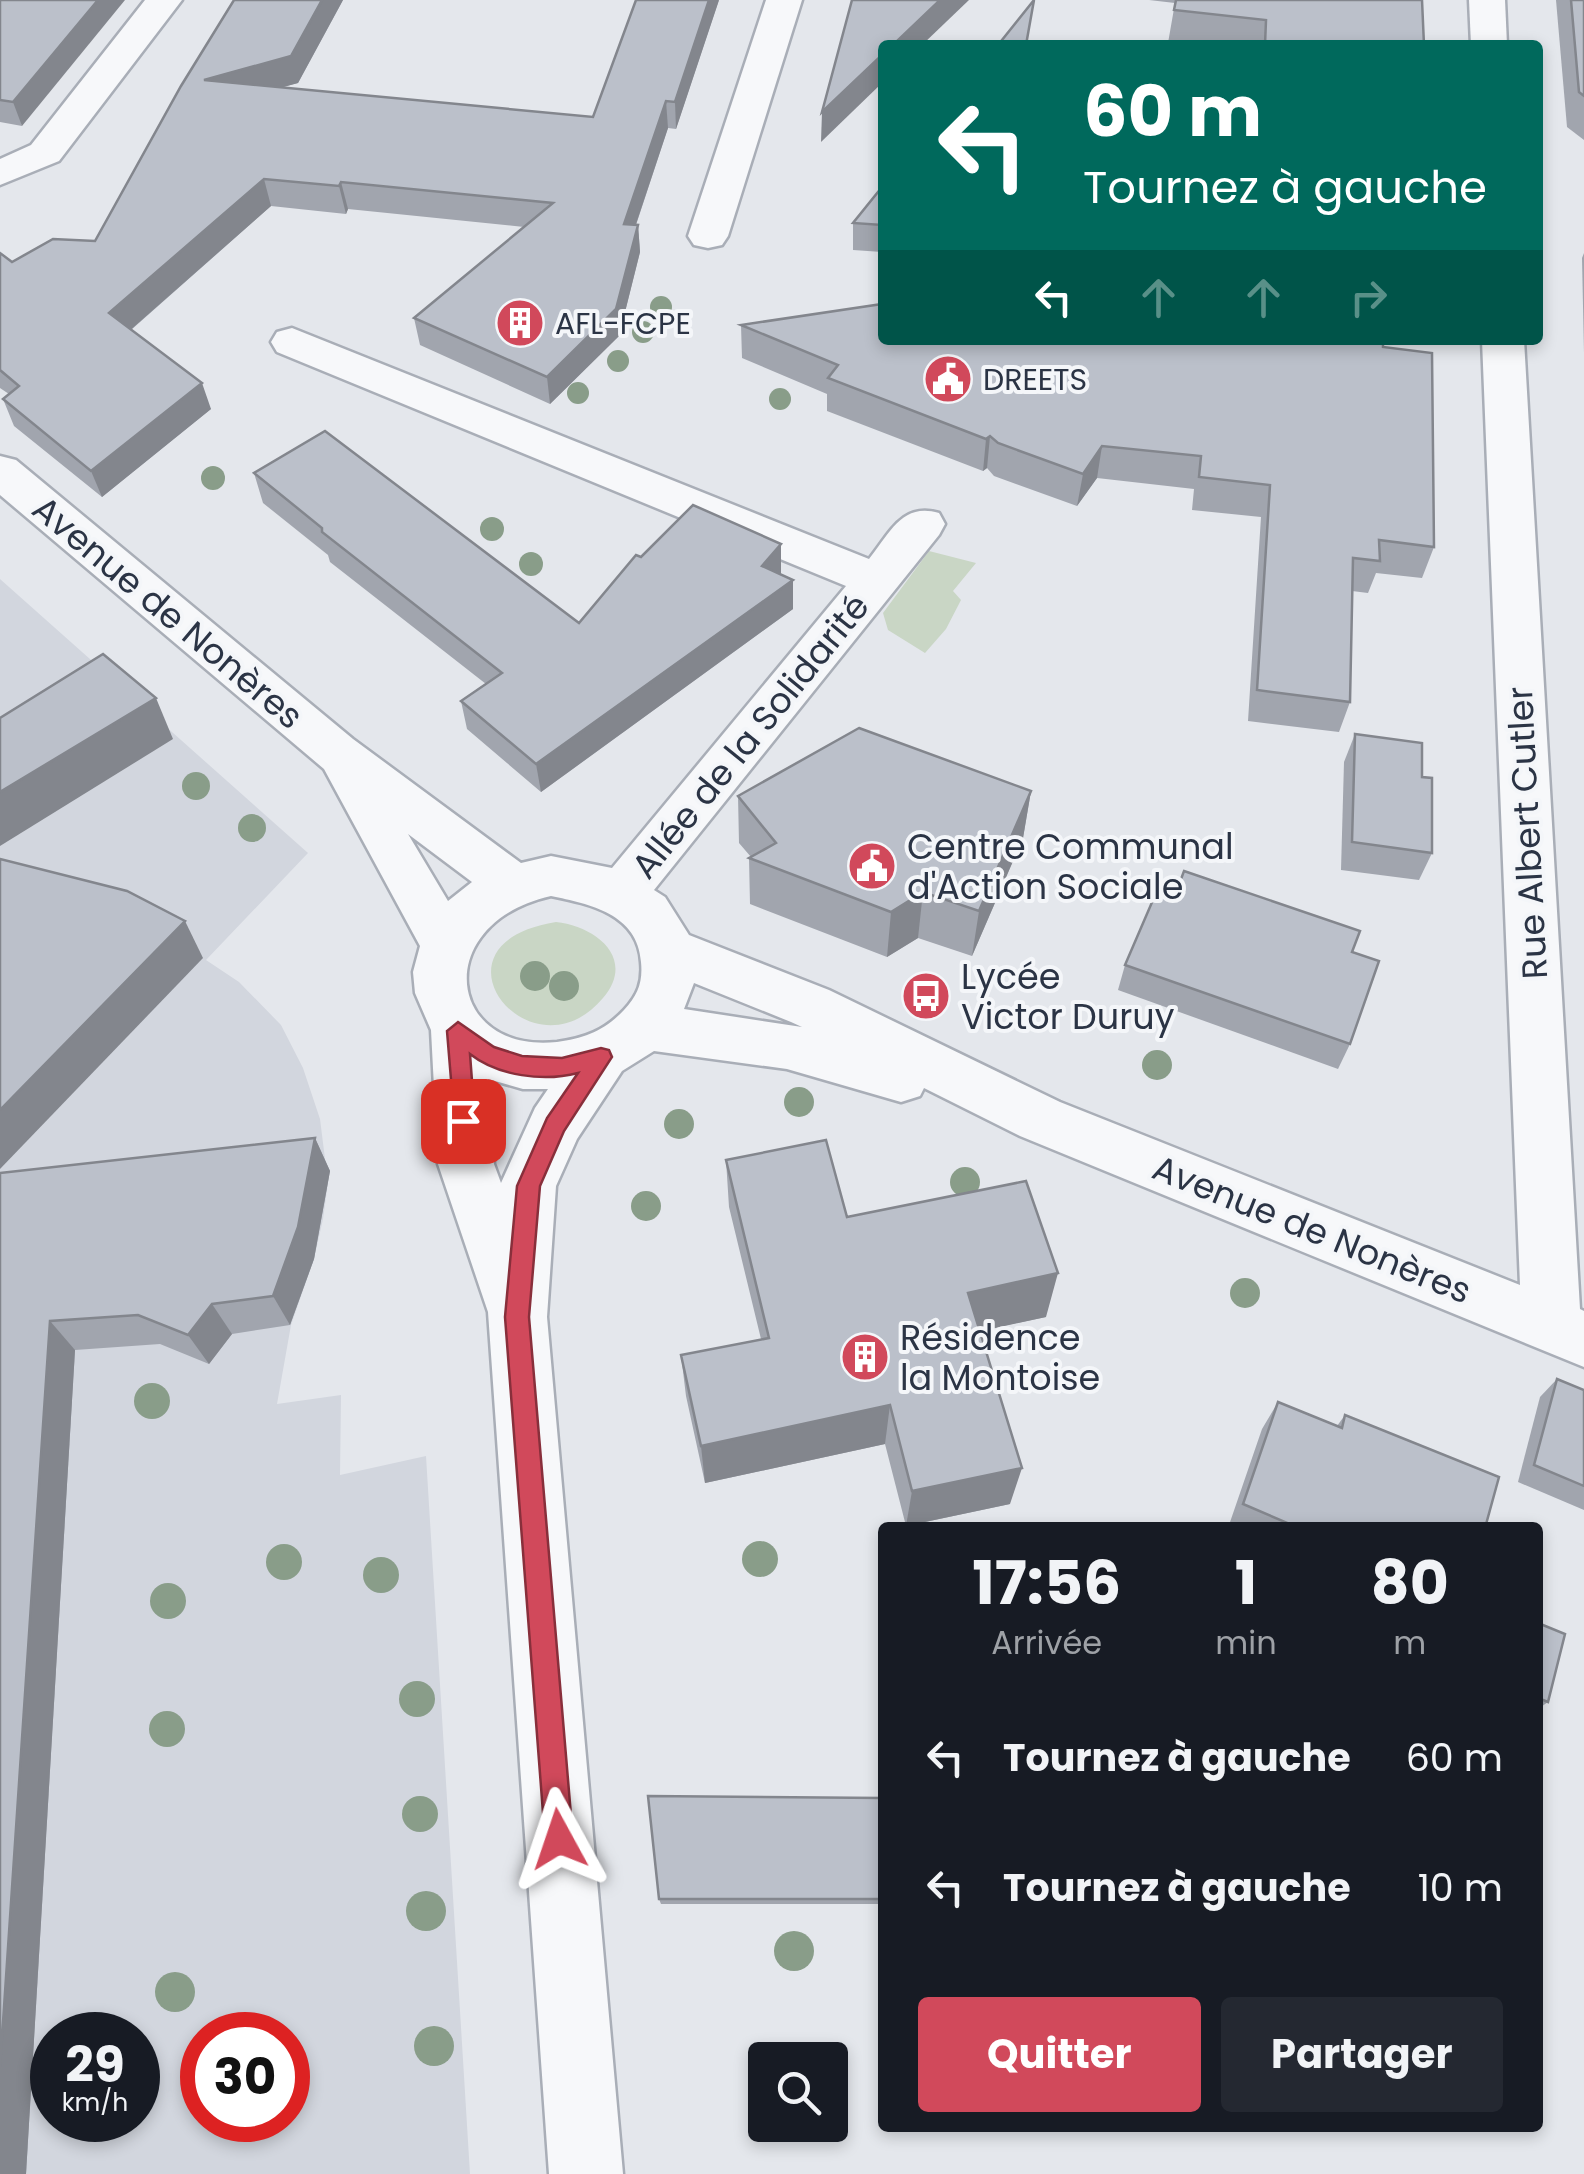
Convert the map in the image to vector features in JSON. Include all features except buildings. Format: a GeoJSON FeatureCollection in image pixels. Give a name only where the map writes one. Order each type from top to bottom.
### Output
{"type":"FeatureCollection","features":[{"type":"Feature","properties":{"kind":"street"},"geometry":{"type":"LineString","coordinates":[[0,172],[45,153],[164,0]]}},
{"type":"Feature","properties":{"kind":"street"},"geometry":{"type":"LineString","coordinates":[[708,236],[784,0]]}},
{"type":"Feature","properties":{"kind":"street"},"geometry":{"type":"LineString","coordinates":[[1487,0],[1489,40]]}},
{"type":"Feature","properties":{"kind":"street","name":"Allée de la Solidarité"},"geometry":{"type":"LineString","coordinates":[[292,342],[878,580]]}},
{"type":"Feature","properties":{"kind":"street","name":"Rue Albert Cutler"},"geometry":{"type":"LineString","coordinates":[[1503,345],[1568,1333]]}},
{"type":"Feature","properties":{"kind":"street","name":"Avenue de Nonères"},"geometry":{"type":"LineString","coordinates":[[0,471],[336,752],[513,885]]}},
{"type":"Feature","properties":{"kind":"street","name":"Allée de la Solidarité"},"geometry":{"type":"LineString","coordinates":[[622,891],[923,524]]}},
{"type":"Feature","properties":{"kind":"street","name":"Avenue de Nonères"},"geometry":{"type":"LineString","coordinates":[[336,752],[446,945]]}},
{"type":"Feature","properties":{"kind":"street"},"geometry":{"type":"LineString","coordinates":[[517,1317],[466,1164],[458,1031],[439,990],[438,968],[460,920],[484,900],[513,885],[551,876],[589,878],[622,891],[645,907],[660,926],[669,950],[670,976],[662,1003],[623,1042],[555,1125],[528,1186],[517,1317],[586,2174]]}},
{"type":"Feature","properties":{"kind":"street","name":"Avenue de Nonères"},"geometry":{"type":"LineString","coordinates":[[669,950],[810,1006],[1040,1118],[1568,1333]]}},
{"type":"Feature","properties":{"kind":"street"},"geometry":{"type":"LineString","coordinates":[[458,1031],[486,1054],[522,1066],[562,1068],[623,1042]]}},
{"type":"Feature","properties":{"kind":"street","name":"Avenue de Nonères"},"geometry":{"type":"LineString","coordinates":[[623,1042],[786,1046],[1040,1118]]}},
{"type":"Feature","properties":{"kind":"shaded area"},"geometry":{"type":"Polygon","coordinates":[[[0,579],[308,853],[206,960],[239,982],[281,1025],[303,1068],[320,1119],[328,1183],[323,1219],[291,1325],[277,1404],[341,1395],[340,1475],[426,1456],[470,2174],[0,2174],[0,579]]]}},
{"type":"Feature","properties":{"kind":"green space"},"geometry":{"type":"Polygon","coordinates":[[[929,551],[976,563],[953,591],[961,600],[946,629],[925,653],[888,630],[883,613],[929,551]]]}},
{"type":"Feature","properties":{"kind":"green space"},"geometry":{"type":"Polygon","coordinates":[[[556,922],[597,937],[613,957],[615,970],[603,998],[575,1020],[546,1025],[521,1017],[501,1000],[492,978],[495,955],[515,935],[556,922]]]}},
{"type":"Feature","properties":{"kind":"place","name":"AFL-FCPE"},"geometry":{"type":"Point","coordinates":[520,323]}},
{"type":"Feature","properties":{"kind":"place","name":"DREETS"},"geometry":{"type":"Point","coordinates":[948,379]}},
{"type":"Feature","properties":{"kind":"place","name":"Centre Communal d'Action Sociale"},"geometry":{"type":"Point","coordinates":[872,866]}},
{"type":"Feature","properties":{"kind":"place","name":"Lycée Victor Duruy"},"geometry":{"type":"Point","coordinates":[926,996]}},
{"type":"Feature","properties":{"kind":"place","name":"Résidence la Montoise"},"geometry":{"type":"Point","coordinates":[865,1357]}},
{"type":"Feature","properties":{"kind":"route"},"geometry":{"type":"LineString","coordinates":[[463,1121],[458,1031],[486,1054],[522,1066],[562,1068],[601,1057],[555,1125],[528,1186],[517,1317],[559,1839]]}}]}
